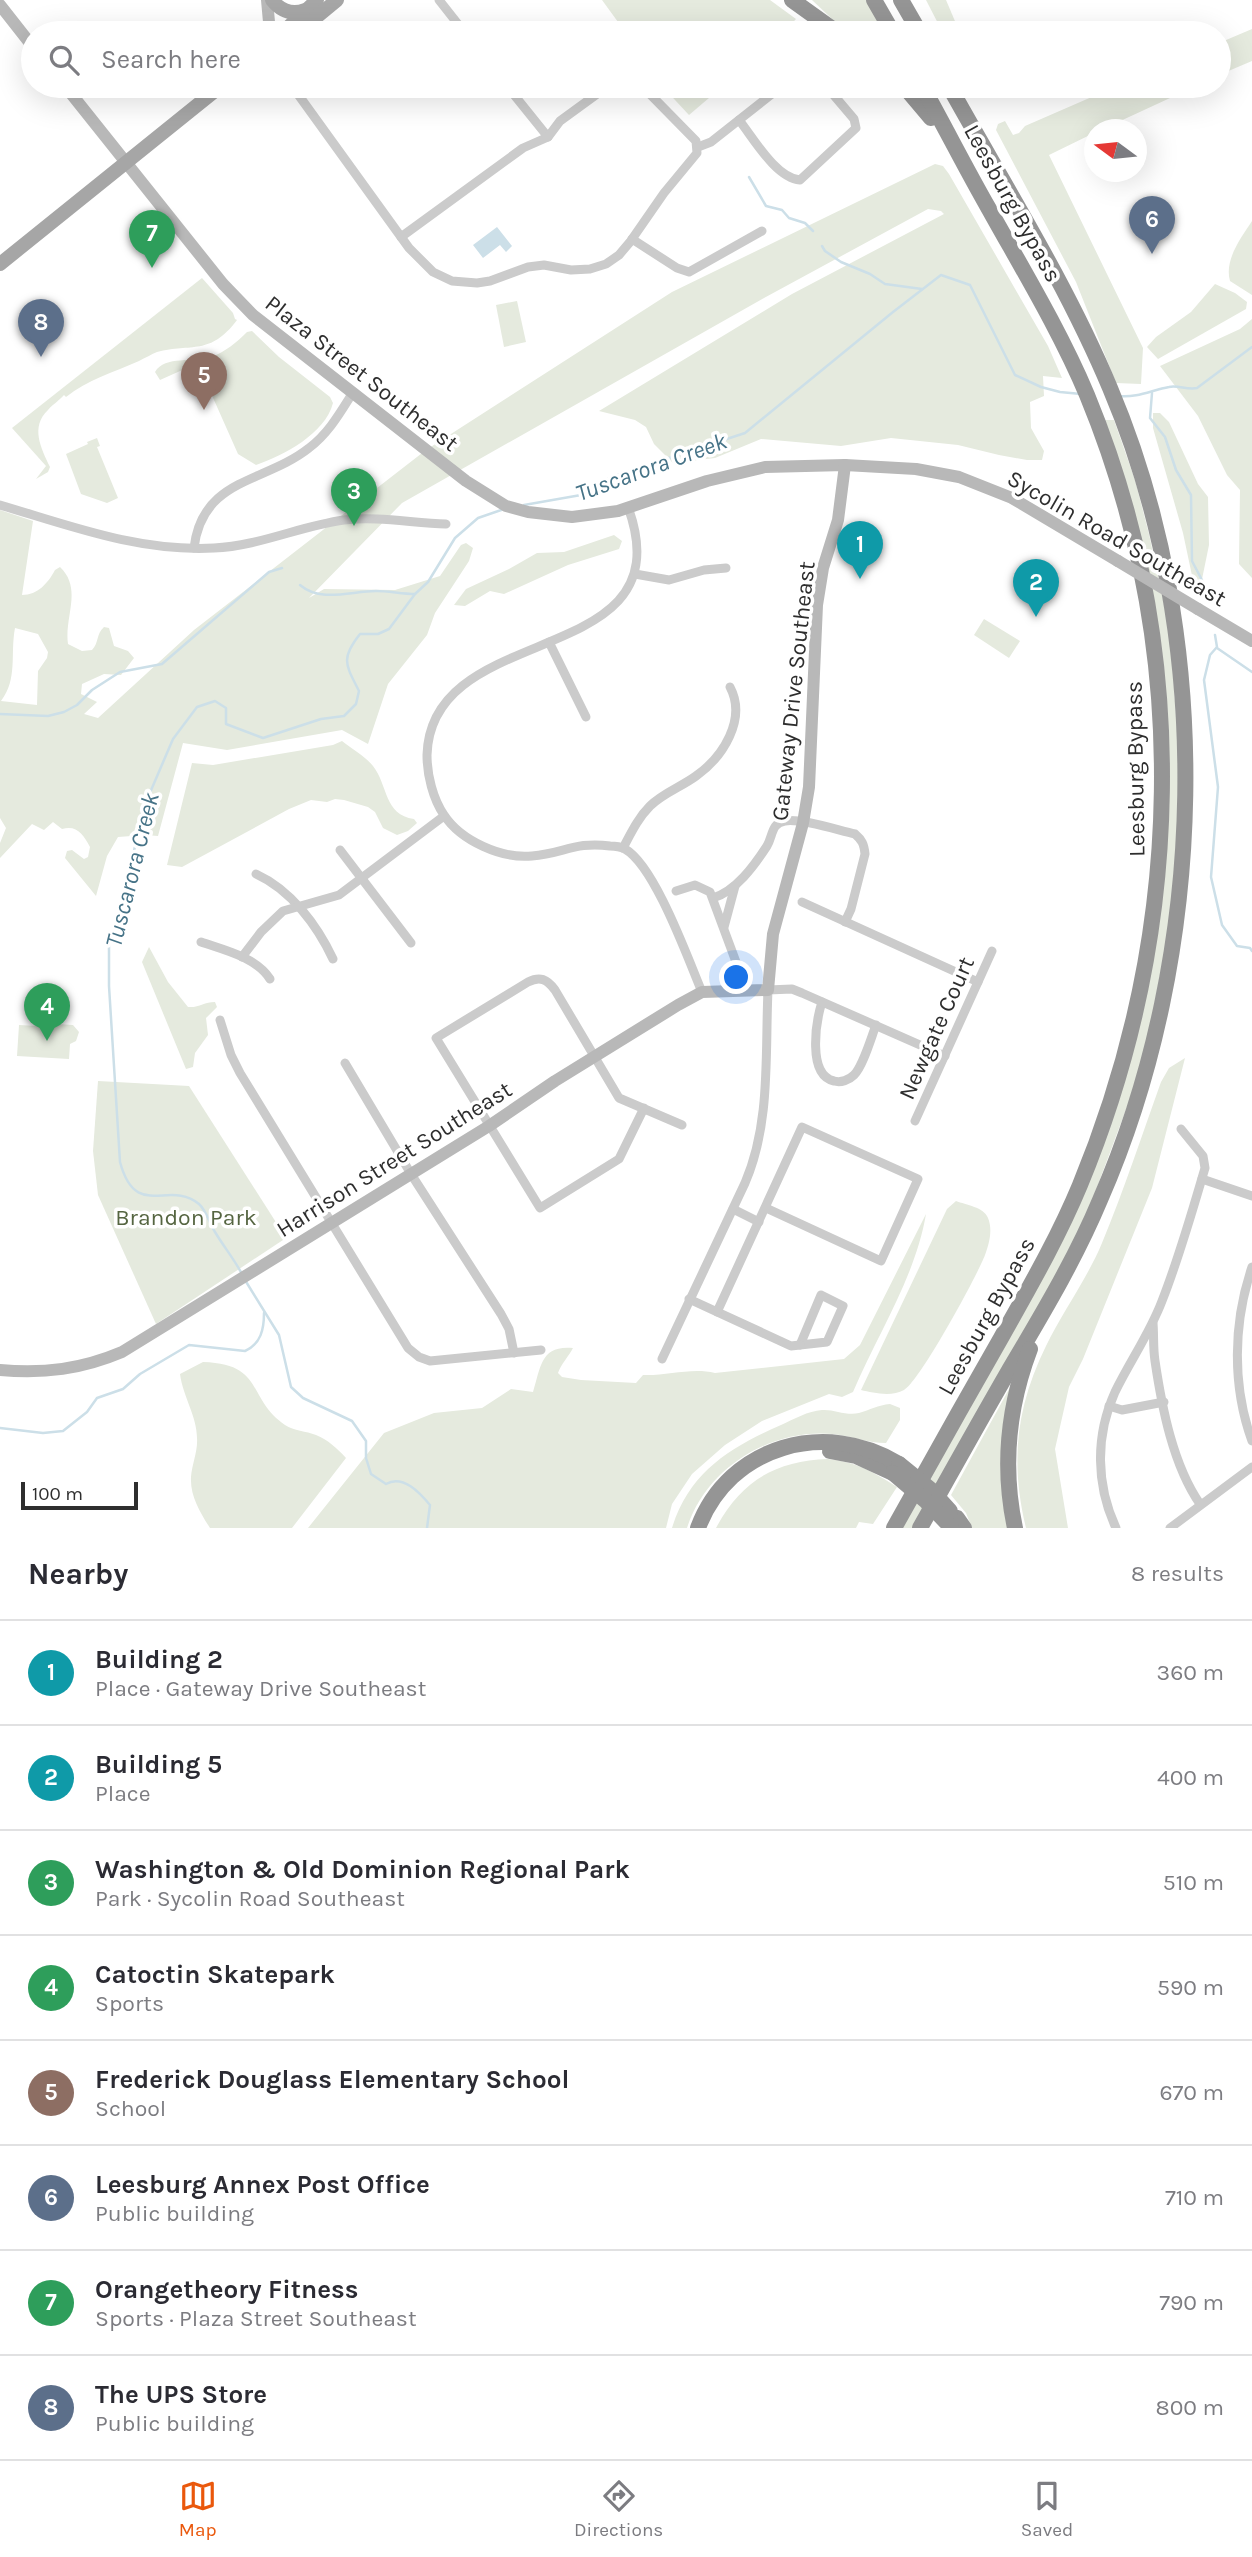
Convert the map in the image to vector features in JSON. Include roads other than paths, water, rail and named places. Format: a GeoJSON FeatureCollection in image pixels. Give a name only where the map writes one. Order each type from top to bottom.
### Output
{"type":"FeatureCollection","features":[{"type":"Feature","properties":{"kind":"highway"},"geometry":{"type":"LineString","coordinates":[[785,0],[819,20]]}},
{"type":"Feature","properties":{"kind":"highway"},"geometry":{"type":"LineString","coordinates":[[792,0],[819,20]]}},
{"type":"Feature","properties":{"kind":"highway"},"geometry":{"type":"LineString","coordinates":[[874,0],[886,21]]}},
{"type":"Feature","properties":{"kind":"highway"},"geometry":{"type":"LineString","coordinates":[[904,4],[913,21]]}},
{"type":"Feature","properties":{"kind":"highway"},"geometry":{"type":"LineString","coordinates":[[914,98],[936,124],[978,190]]}},
{"type":"Feature","properties":{"kind":"highway","name":"Leesburg Bypass"},"geometry":{"type":"LineString","coordinates":[[894,1528],[1041,1266],[1078,1189],[1121,1071],[1144,975],[1159,873],[1163,775],[1154,648],[1137,556],[1113,467],[1072,362],[928,98]]}},
{"type":"Feature","properties":{"kind":"highway","name":"Leesburg Bypass"},"geometry":{"type":"LineString","coordinates":[[920,1528],[1054,1291],[1100,1203],[1135,1113],[1167,984],[1184,843],[1185,745],[1176,639],[1155,527],[1133,451],[1101,368],[1076,313],[956,98]]}},
{"type":"Feature","properties":{"kind":"highway"},"geometry":{"type":"LineString","coordinates":[[1015,1528],[1007,1462],[1013,1410],[1029,1352],[1054,1291]]}},
{"type":"Feature","properties":{"kind":"highway"},"geometry":{"type":"LineString","coordinates":[[698,1528],[708,1506],[737,1472],[756,1458],[793,1445],[825,1441],[853,1444],[881,1453],[926,1501],[956,1525]]}},
{"type":"Feature","properties":{"kind":"highway"},"geometry":{"type":"LineString","coordinates":[[706,1528],[720,1500],[739,1480],[763,1464],[790,1454],[817,1451],[843,1453],[896,1468]]}},
{"type":"Feature","properties":{"kind":"main road"},"geometry":{"type":"LineString","coordinates":[[270,0],[283,10],[298,13],[312,5]]}},
{"type":"Feature","properties":{"kind":"main road"},"geometry":{"type":"LineString","coordinates":[[270,0],[270,21]]}},
{"type":"Feature","properties":{"kind":"main road"},"geometry":{"type":"LineString","coordinates":[[312,21],[337,0]]}},
{"type":"Feature","properties":{"kind":"main road"},"geometry":{"type":"LineString","coordinates":[[0,5],[21,32]]}},
{"type":"Feature","properties":{"kind":"main road"},"geometry":{"type":"LineString","coordinates":[[295,21],[312,5]]}},
{"type":"Feature","properties":{"kind":"main road","name":"Plaza Street Southeast"},"geometry":{"type":"LineString","coordinates":[[74,98],[234,296],[287,344],[466,481],[506,506],[551,516],[593,514],[628,507]]}},
{"type":"Feature","properties":{"kind":"main road"},"geometry":{"type":"LineString","coordinates":[[0,264],[206,98]]}},
{"type":"Feature","properties":{"kind":"main road","name":"Sycolin Road Southeast"},"geometry":{"type":"LineString","coordinates":[[628,507],[707,481],[765,467],[845,465],[916,469],[959,477],[1023,504],[1252,641]]}},
{"type":"Feature","properties":{"kind":"main road","name":"Gateway Drive Southeast"},"geometry":{"type":"LineString","coordinates":[[768,990],[773,934],[803,823],[812,762],[817,605],[822,568],[838,520],[845,465]]}},
{"type":"Feature","properties":{"kind":"main road","name":"Harrison Street Southeast"},"geometry":{"type":"LineString","coordinates":[[0,1370],[39,1373],[72,1368],[97,1362],[132,1346],[702,992],[768,990]]}},
{"type":"Feature","properties":{"kind":"street"},"geometry":{"type":"LineString","coordinates":[[439,0],[456,21]]}},
{"type":"Feature","properties":{"kind":"street"},"geometry":{"type":"LineString","coordinates":[[301,98],[401,237],[426,267],[452,281],[477,283],[528,267],[544,265],[571,270],[590,269],[606,264],[619,255],[664,193],[698,153],[696,141],[654,98]]}},
{"type":"Feature","properties":{"kind":"street"},"geometry":{"type":"LineString","coordinates":[[517,98],[548,137]]}},
{"type":"Feature","properties":{"kind":"street"},"geometry":{"type":"LineString","coordinates":[[401,237],[523,148],[548,137],[560,121],[592,98]]}},
{"type":"Feature","properties":{"kind":"street"},"geometry":{"type":"LineString","coordinates":[[698,147],[712,142],[767,98]]}},
{"type":"Feature","properties":{"kind":"street"},"geometry":{"type":"LineString","coordinates":[[739,120],[781,174],[800,180],[856,128],[854,119],[836,98]]}},
{"type":"Feature","properties":{"kind":"street"},"geometry":{"type":"LineString","coordinates":[[632,239],[677,268],[689,272],[762,231]]}},
{"type":"Feature","properties":{"kind":"street"},"geometry":{"type":"LineString","coordinates":[[194,548],[201,523],[218,499],[239,483],[309,448],[334,422],[352,394]]}},
{"type":"Feature","properties":{"kind":"street"},"geometry":{"type":"LineString","coordinates":[[0,505],[132,544],[194,548],[231,547],[343,520],[372,518],[446,524]]}},
{"type":"Feature","properties":{"kind":"street"},"geometry":{"type":"LineString","coordinates":[[628,507],[639,547],[635,574],[628,590],[608,612],[596,620],[471,677],[443,707],[431,734],[427,757],[434,795],[444,816],[469,838],[487,848],[516,856],[534,856],[585,844],[624,848],[649,875],[702,992]]}},
{"type":"Feature","properties":{"kind":"street"},"geometry":{"type":"LineString","coordinates":[[635,574],[669,580],[704,570],[726,568]]}},
{"type":"Feature","properties":{"kind":"street"},"geometry":{"type":"LineString","coordinates":[[549,642],[586,717]]}},
{"type":"Feature","properties":{"kind":"street"},"geometry":{"type":"LineString","coordinates":[[624,848],[640,816],[651,804],[696,776],[722,750],[736,715],[735,698],[730,687]]}},
{"type":"Feature","properties":{"kind":"street"},"geometry":{"type":"LineString","coordinates":[[242,957],[268,923],[283,911],[339,895],[444,816]]}},
{"type":"Feature","properties":{"kind":"street"},"geometry":{"type":"LineString","coordinates":[[713,898],[725,895],[736,886],[768,844],[771,832],[778,823],[789,820],[855,834],[861,839],[865,854],[845,922]]}},
{"type":"Feature","properties":{"kind":"street"},"geometry":{"type":"LineString","coordinates":[[340,850],[411,943]]}},
{"type":"Feature","properties":{"kind":"street"},"geometry":{"type":"LineString","coordinates":[[256,874],[280,886],[316,928],[333,959]]}},
{"type":"Feature","properties":{"kind":"street"},"geometry":{"type":"LineString","coordinates":[[676,891],[695,886],[708,891],[739,970]]}},
{"type":"Feature","properties":{"kind":"street"},"geometry":{"type":"LineString","coordinates":[[724,927],[736,886]]}},
{"type":"Feature","properties":{"kind":"street"},"geometry":{"type":"LineString","coordinates":[[802,902],[978,982]]}},
{"type":"Feature","properties":{"kind":"street"},"geometry":{"type":"LineString","coordinates":[[201,942],[242,957],[266,973],[270,979]]}},
{"type":"Feature","properties":{"kind":"street","name":"Newgate Court"},"geometry":{"type":"LineString","coordinates":[[915,1121],[992,951]]}},
{"type":"Feature","properties":{"kind":"street"},"geometry":{"type":"LineString","coordinates":[[644,1108],[619,1159],[540,1208],[436,1038],[528,982],[541,979],[550,983],[555,990],[619,1097],[644,1108],[682,1125]]}},
{"type":"Feature","properties":{"kind":"street"},"geometry":{"type":"LineString","coordinates":[[768,990],[792,989],[945,1056]]}},
{"type":"Feature","properties":{"kind":"street","name":"Gateway Drive Southeast"},"geometry":{"type":"LineString","coordinates":[[662,1359],[751,1170],[763,1122],[768,990]]}},
{"type":"Feature","properties":{"kind":"street"},"geometry":{"type":"LineString","coordinates":[[822,1002],[818,1014],[816,1057],[819,1069],[828,1079],[840,1082],[857,1073],[876,1025]]}},
{"type":"Feature","properties":{"kind":"street"},"geometry":{"type":"LineString","coordinates":[[220,1020],[240,1073],[408,1348],[425,1360],[436,1361],[541,1350]]}},
{"type":"Feature","properties":{"kind":"street"},"geometry":{"type":"LineString","coordinates":[[345,1063],[411,1174],[501,1314],[511,1336],[513,1353]]}},
{"type":"Feature","properties":{"kind":"street"},"geometry":{"type":"LineString","coordinates":[[717,1312],[802,1127],[918,1179],[881,1261],[766,1208]]}},
{"type":"Feature","properties":{"kind":"street"},"geometry":{"type":"LineString","coordinates":[[1116,1528],[1104,1494],[1100,1456],[1102,1438],[1110,1406],[1163,1301],[1205,1168],[1203,1156],[1181,1129]]}},
{"type":"Feature","properties":{"kind":"street"},"geometry":{"type":"LineString","coordinates":[[1202,1179],[1252,1196]]}},
{"type":"Feature","properties":{"kind":"street"},"geometry":{"type":"LineString","coordinates":[[733,1209],[759,1222]]}},
{"type":"Feature","properties":{"kind":"street"},"geometry":{"type":"LineString","coordinates":[[1252,1267],[1239,1325],[1237,1368],[1244,1414],[1252,1441]]}},
{"type":"Feature","properties":{"kind":"street"},"geometry":{"type":"LineString","coordinates":[[690,1299],[791,1346],[800,1345],[827,1342],[842,1304],[821,1295],[800,1345]]}},
{"type":"Feature","properties":{"kind":"street"},"geometry":{"type":"LineString","coordinates":[[1153,1323],[1155,1363],[1172,1440],[1184,1478],[1200,1504]]}},
{"type":"Feature","properties":{"kind":"street"},"geometry":{"type":"LineString","coordinates":[[1110,1406],[1122,1410],[1164,1402]]}},
{"type":"Feature","properties":{"kind":"street"},"geometry":{"type":"LineString","coordinates":[[1170,1528],[1252,1467]]}},
{"type":"Feature","properties":{"kind":"waterway"},"geometry":{"type":"LineString","coordinates":[[749,177],[766,206],[782,210],[789,218],[805,223],[813,231]]}},
{"type":"Feature","properties":{"kind":"waterway"},"geometry":{"type":"LineString","coordinates":[[822,246],[841,262],[870,274],[885,284],[922,289]]}},
{"type":"Feature","properties":{"kind":"waterway","name":"Tuscarora Creek"},"geometry":{"type":"LineString","coordinates":[[524,505],[581,495],[611,477],[745,433],[941,275],[970,285],[1015,375],[1041,387],[1081,394]]}},
{"type":"Feature","properties":{"kind":"waterway","name":"Tuscarora Creek"},"geometry":{"type":"LineString","coordinates":[[1119,396],[1138,395],[1172,387],[1197,388],[1252,347]]}},
{"type":"Feature","properties":{"kind":"waterway"},"geometry":{"type":"LineString","coordinates":[[1152,393],[1150,418],[1165,437],[1176,470],[1191,495],[1192,561],[1204,584]]}},
{"type":"Feature","properties":{"kind":"waterway","name":"Tuscarora Creek"},"geometry":{"type":"LineString","coordinates":[[242,1274],[199,1204],[188,1197],[176,1195],[144,1195],[135,1190],[127,1180],[120,1162],[109,946],[126,888],[143,809],[173,739],[197,707],[215,701],[226,708],[226,724],[263,738],[321,719],[344,716],[356,704],[359,691],[348,668],[347,656],[360,634],[378,634],[389,629],[415,594],[428,582],[455,538],[478,518],[504,509]]}},
{"type":"Feature","properties":{"kind":"waterway"},"geometry":{"type":"LineString","coordinates":[[0,714],[48,716],[64,712],[120,672],[162,664],[269,572],[282,568]]}},
{"type":"Feature","properties":{"kind":"waterway"},"geometry":{"type":"LineString","coordinates":[[300,585],[317,594],[327,595],[376,591],[415,594]]}},
{"type":"Feature","properties":{"kind":"waterway"},"geometry":{"type":"LineString","coordinates":[[1215,635],[1217,647],[1210,655],[1204,680],[1218,787],[1211,877],[1222,925],[1237,946],[1250,948],[1252,951]]}},
{"type":"Feature","properties":{"kind":"waterway"},"geometry":{"type":"LineString","coordinates":[[1217,648],[1252,672]]}},
{"type":"Feature","properties":{"kind":"waterway","name":"Tuscarora Creek"},"geometry":{"type":"LineString","coordinates":[[245,1280],[279,1335],[291,1387],[303,1398],[352,1421],[366,1441],[366,1458],[371,1474],[386,1484],[399,1481],[405,1483],[430,1505],[427,1528]]}},
{"type":"Feature","properties":{"kind":"waterway"},"geometry":{"type":"LineString","coordinates":[[0,1428],[43,1433],[63,1431],[87,1412],[97,1398],[123,1389],[140,1374],[189,1345],[245,1351],[255,1344],[260,1335],[264,1313]]}},
{"type":"Feature","properties":{"kind":"place","name":"Leesburg Annex Post Office"},"geometry":{"type":"Point","coordinates":[1152,254]}},
{"type":"Feature","properties":{"kind":"place","name":"Orangetheory Fitness"},"geometry":{"type":"Point","coordinates":[152,268]}},
{"type":"Feature","properties":{"kind":"place","name":"The UPS Store"},"geometry":{"type":"Point","coordinates":[41,357]}},
{"type":"Feature","properties":{"kind":"place","name":"Frederick Douglass Elementary School"},"geometry":{"type":"Point","coordinates":[204,410]}},
{"type":"Feature","properties":{"kind":"place","name":"Washington & Old Dominion Regional Park"},"geometry":{"type":"Point","coordinates":[354,526]}},
{"type":"Feature","properties":{"kind":"place","name":"Building 2"},"geometry":{"type":"Point","coordinates":[860,579]}},
{"type":"Feature","properties":{"kind":"place","name":"Building 5"},"geometry":{"type":"Point","coordinates":[1036,617]}},
{"type":"Feature","properties":{"kind":"place","name":"Catoctin Skatepark"},"geometry":{"type":"Point","coordinates":[47,1041]}},
{"type":"Feature","properties":{"kind":"park label","name":"Brandon Park"},"geometry":{"type":"Point","coordinates":[186,1217]}}]}
